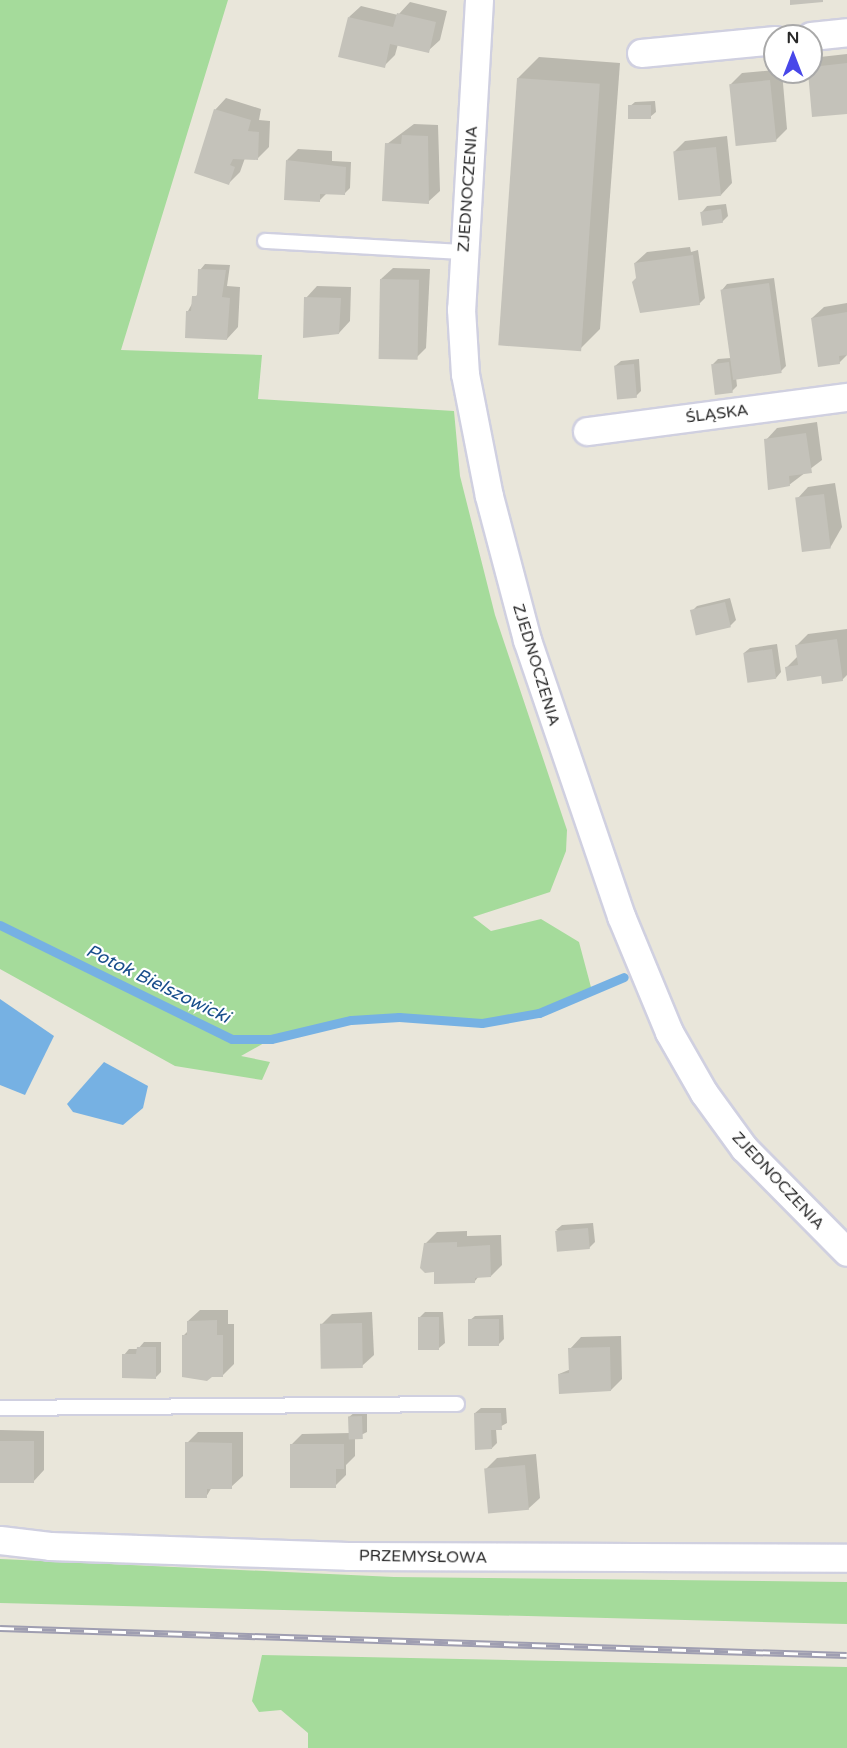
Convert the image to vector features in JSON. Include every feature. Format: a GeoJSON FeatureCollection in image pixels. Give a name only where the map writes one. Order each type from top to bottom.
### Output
{"type":"FeatureCollection","features":[{"type":"Feature","properties":{"kind":"street","name":"ZJEDNOCZENIA"},"geometry":{"type":"LineString","coordinates":[[479,0],[464,252],[465,374],[489,496],[531,651],[643,974],[704,1094],[744,1148],[847,1252]]}},
{"type":"Feature","properties":{"kind":"street"},"geometry":{"type":"LineString","coordinates":[[823,35],[847,32]]}},
{"type":"Feature","properties":{"kind":"street"},"geometry":{"type":"LineString","coordinates":[[641,53],[763,41]]}},
{"type":"Feature","properties":{"kind":"street","name":"ŚLĄSKA"},"geometry":{"type":"LineString","coordinates":[[586,431],[847,397]]}},
{"type":"Feature","properties":{"kind":"street","name":"PRZEMYSŁOWA"},"geometry":{"type":"LineString","coordinates":[[0,1540],[50,1546],[348,1556],[847,1558]]}},
{"type":"Feature","properties":{"kind":"lane"},"geometry":{"type":"LineString","coordinates":[[265,242],[464,252]]}},
{"type":"Feature","properties":{"kind":"lane"},"geometry":{"type":"LineString","coordinates":[[0,1408],[457,1404]]}},
{"type":"Feature","properties":{"kind":"green space"},"geometry":{"type":"Polygon","coordinates":[[[0,0],[228,0],[121,350],[262,355],[258,399],[454,411],[460,476],[495,615],[567,830],[566,851],[550,892],[473,917],[491,931],[541,919],[579,942],[592,991],[539,1013],[482,1023],[399,1017],[351,1020],[271,1039],[241,1056],[270,1062],[262,1080],[175,1066],[0,969],[0,0]]]}},
{"type":"Feature","properties":{"kind":"green space"},"geometry":{"type":"Polygon","coordinates":[[[0,1559],[394,1577],[847,1582],[847,1624],[0,1603],[0,1559]]]}},
{"type":"Feature","properties":{"kind":"green space"},"geometry":{"type":"Polygon","coordinates":[[[262,1655],[847,1667],[847,1748],[308,1748],[308,1733],[281,1710],[259,1712],[252,1701],[262,1655]]]}},
{"type":"Feature","properties":{"kind":"water"},"geometry":{"type":"Polygon","coordinates":[[[0,999],[54,1036],[25,1095],[0,1085],[0,999]]]}},
{"type":"Feature","properties":{"kind":"water"},"geometry":{"type":"Polygon","coordinates":[[[104,1062],[148,1086],[143,1108],[123,1125],[73,1112],[67,1104],[104,1062]]]}},
{"type":"Feature","properties":{"kind":"building"},"geometry":{"type":"Polygon","coordinates":[[[790,0],[823,0],[823,2],[790,5],[790,0]]]}},
{"type":"Feature","properties":{"kind":"building"},"geometry":{"type":"Polygon","coordinates":[[[397,13],[436,22],[429,53],[390,44],[385,68],[338,57],[348,17],[393,27],[397,13]]]}},
{"type":"Feature","properties":{"kind":"building"},"geometry":{"type":"Polygon","coordinates":[[[847,63],[847,114],[812,117],[809,84],[823,84],[823,66],[847,63]]]}},
{"type":"Feature","properties":{"kind":"building"},"geometry":{"type":"Polygon","coordinates":[[[517,78],[600,84],[581,351],[498,345],[517,78]]]}},
{"type":"Feature","properties":{"kind":"building"},"geometry":{"type":"Polygon","coordinates":[[[763,81],[763,84],[770,84],[776,142],[736,146],[729,84],[763,81]]]}},
{"type":"Feature","properties":{"kind":"building"},"geometry":{"type":"Polygon","coordinates":[[[628,105],[651,105],[651,119],[628,119],[628,105]]]}},
{"type":"Feature","properties":{"kind":"building"},"geometry":{"type":"Polygon","coordinates":[[[214,109],[251,120],[248,131],[259,132],[258,160],[233,159],[230,165],[235,167],[229,185],[194,173],[214,109]]]}},
{"type":"Feature","properties":{"kind":"building"},"geometry":{"type":"Polygon","coordinates":[[[402,135],[428,136],[429,204],[382,201],[385,143],[401,144],[402,135]]]}},
{"type":"Feature","properties":{"kind":"building"},"geometry":{"type":"Polygon","coordinates":[[[716,147],[721,196],[678,200],[673,151],[716,147]]]}},
{"type":"Feature","properties":{"kind":"building"},"geometry":{"type":"Polygon","coordinates":[[[286,160],[346,167],[345,195],[320,194],[320,202],[284,200],[286,160]]]}},
{"type":"Feature","properties":{"kind":"building"},"geometry":{"type":"Polygon","coordinates":[[[721,209],[723,223],[702,226],[700,212],[721,209]]]}},
{"type":"Feature","properties":{"kind":"building"},"geometry":{"type":"Polygon","coordinates":[[[693,255],[700,305],[640,313],[632,282],[636,278],[634,263],[693,255]]]}},
{"type":"Feature","properties":{"kind":"building"},"geometry":{"type":"Polygon","coordinates":[[[198,269],[226,270],[222,297],[230,298],[227,340],[185,338],[186,311],[191,311],[192,296],[197,296],[198,269]]]}},
{"type":"Feature","properties":{"kind":"building"},"geometry":{"type":"Polygon","coordinates":[[[380,279],[419,280],[418,360],[379,359],[380,279]]]}},
{"type":"Feature","properties":{"kind":"building"},"geometry":{"type":"Polygon","coordinates":[[[769,283],[782,373],[733,380],[720,290],[769,283]]]}},
{"type":"Feature","properties":{"kind":"building"},"geometry":{"type":"Polygon","coordinates":[[[304,297],[341,298],[339,334],[303,338],[304,297]]]}},
{"type":"Feature","properties":{"kind":"building"},"geometry":{"type":"Polygon","coordinates":[[[847,312],[847,355],[839,356],[840,364],[818,367],[811,318],[847,312]]]}},
{"type":"Feature","properties":{"kind":"building"},"geometry":{"type":"Polygon","coordinates":[[[729,362],[733,393],[715,395],[711,364],[729,362]]]}},
{"type":"Feature","properties":{"kind":"building"},"geometry":{"type":"Polygon","coordinates":[[[634,364],[637,398],[617,400],[614,366],[634,364]]]}},
{"type":"Feature","properties":{"kind":"building"},"geometry":{"type":"Polygon","coordinates":[[[806,433],[812,473],[789,476],[790,486],[768,490],[764,439],[806,433]]]}},
{"type":"Feature","properties":{"kind":"building"},"geometry":{"type":"Polygon","coordinates":[[[824,494],[831,549],[802,552],[795,498],[824,494]]]}},
{"type":"Feature","properties":{"kind":"building"},"geometry":{"type":"Polygon","coordinates":[[[725,602],[731,627],[696,635],[690,610],[725,602]]]}},
{"type":"Feature","properties":{"kind":"building"},"geometry":{"type":"Polygon","coordinates":[[[837,639],[843,681],[822,684],[821,676],[787,681],[785,667],[798,665],[795,645],[837,639]]]}},
{"type":"Feature","properties":{"kind":"building"},"geometry":{"type":"Polygon","coordinates":[[[772,649],[776,679],[747,683],[743,653],[772,649]]]}},
{"type":"Feature","properties":{"kind":"building"},"geometry":{"type":"Polygon","coordinates":[[[588,1228],[590,1249],[557,1252],[555,1231],[588,1228]]]}},
{"type":"Feature","properties":{"kind":"building"},"geometry":{"type":"Polygon","coordinates":[[[457,1242],[457,1247],[490,1245],[491,1277],[475,1278],[475,1283],[434,1284],[434,1272],[425,1273],[420,1268],[424,1243],[457,1242]]]}},
{"type":"Feature","properties":{"kind":"building"},"geometry":{"type":"Polygon","coordinates":[[[418,1317],[439,1317],[439,1350],[418,1350],[418,1317]]]}},
{"type":"Feature","properties":{"kind":"building"},"geometry":{"type":"Polygon","coordinates":[[[468,1319],[499,1319],[499,1346],[468,1346],[468,1319]]]}},
{"type":"Feature","properties":{"kind":"building"},"geometry":{"type":"Polygon","coordinates":[[[217,1320],[217,1335],[223,1335],[223,1377],[212,1377],[207,1381],[182,1377],[182,1335],[187,1335],[187,1321],[217,1320]]]}},
{"type":"Feature","properties":{"kind":"building"},"geometry":{"type":"Polygon","coordinates":[[[362,1323],[363,1368],[321,1369],[320,1324],[362,1323]]]}},
{"type":"Feature","properties":{"kind":"building"},"geometry":{"type":"Polygon","coordinates":[[[137,1347],[156,1347],[156,1379],[122,1378],[122,1354],[136,1354],[137,1347]]]}},
{"type":"Feature","properties":{"kind":"building"},"geometry":{"type":"Polygon","coordinates":[[[610,1347],[611,1391],[559,1394],[558,1374],[569,1373],[568,1348],[610,1347]]]}},
{"type":"Feature","properties":{"kind":"building"},"geometry":{"type":"Polygon","coordinates":[[[474,1413],[501,1413],[502,1430],[491,1430],[492,1449],[475,1450],[474,1413]]]}},
{"type":"Feature","properties":{"kind":"building"},"geometry":{"type":"Polygon","coordinates":[[[348,1416],[362,1416],[363,1439],[349,1439],[348,1416]]]}},
{"type":"Feature","properties":{"kind":"building"},"geometry":{"type":"Polygon","coordinates":[[[0,1441],[34,1441],[34,1483],[0,1483],[0,1441]]]}},
{"type":"Feature","properties":{"kind":"building"},"geometry":{"type":"Polygon","coordinates":[[[185,1442],[232,1443],[232,1489],[207,1489],[207,1498],[185,1498],[185,1442]]]}},
{"type":"Feature","properties":{"kind":"building"},"geometry":{"type":"Polygon","coordinates":[[[290,1444],[344,1444],[344,1469],[336,1469],[336,1488],[290,1488],[290,1444]]]}},
{"type":"Feature","properties":{"kind":"building"},"geometry":{"type":"Polygon","coordinates":[[[525,1465],[529,1510],[488,1513],[484,1469],[525,1465]]]}},
{"type":"Feature","properties":{"kind":"waterway","name":"Potok Bielszowicki"},"geometry":{"type":"LineString","coordinates":[[0,925],[232,1039],[271,1039],[351,1020],[399,1017],[482,1023],[539,1013],[624,977]]}},
{"type":"Feature","properties":{"kind":"railway"},"geometry":{"type":"LineString","coordinates":[[0,1628],[847,1655]]}}]}
